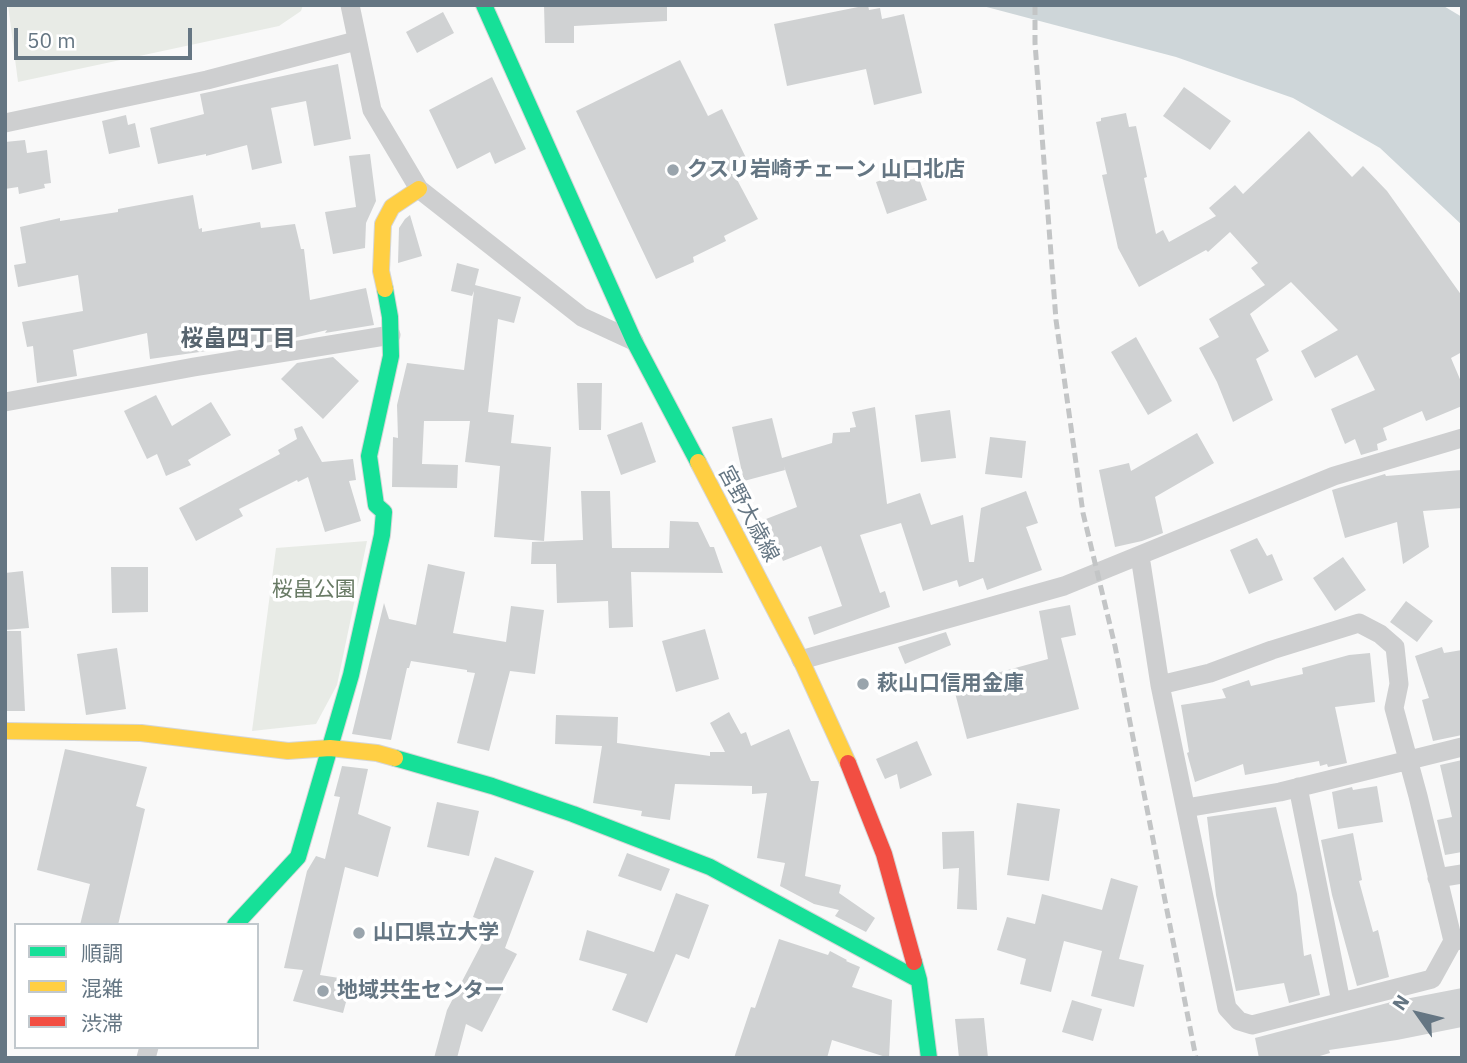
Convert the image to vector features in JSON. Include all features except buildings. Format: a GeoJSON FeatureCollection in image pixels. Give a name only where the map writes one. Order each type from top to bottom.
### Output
{"type":"FeatureCollection","features":[{"type":"Feature","properties":{"kind":"street"},"geometry":{"type":"LineString","coordinates":[[350,5],[372,110],[419,188],[582,317],[634,341]]}},
{"type":"Feature","properties":{"kind":"street","name":"宮野大歳線"},"geometry":{"type":"LineString","coordinates":[[484,5],[634,341],[801,660],[857,783],[884,854],[919,980],[929,1058]]}},
{"type":"Feature","properties":{"kind":"street"},"geometry":{"type":"LineString","coordinates":[[5,123],[206,80],[356,41]]}},
{"type":"Feature","properties":{"kind":"street"},"geometry":{"type":"LineString","coordinates":[[237,923],[298,857],[351,674],[382,536],[384,512],[376,505],[369,456],[391,356],[390,317],[381,271],[383,224],[392,207],[419,188]]}},
{"type":"Feature","properties":{"kind":"street"},"geometry":{"type":"LineString","coordinates":[[5,402],[194,367],[391,335]]}},
{"type":"Feature","properties":{"kind":"street"},"geometry":{"type":"LineString","coordinates":[[801,660],[1064,586],[1334,476],[1462,438]]}},
{"type":"Feature","properties":{"kind":"street"},"geometry":{"type":"LineString","coordinates":[[1140,556],[1160,685],[1227,1008],[1239,1021],[1252,1025],[1432,979],[1457,940],[1437,878],[1394,708],[1399,684],[1395,647],[1380,634],[1359,623],[1210,673],[1160,685]]}},
{"type":"Feature","properties":{"kind":"street"},"geometry":{"type":"LineString","coordinates":[[5,732],[141,733],[288,751],[330,748],[377,753],[492,786],[698,862],[919,980]]}},
{"type":"Feature","properties":{"kind":"street"},"geometry":{"type":"LineString","coordinates":[[1186,808],[1249,799],[1462,747]]}},
{"type":"Feature","properties":{"kind":"street"},"geometry":{"type":"LineString","coordinates":[[1298,787],[1341,1002]]}},
{"type":"Feature","properties":{"kind":"street"},"geometry":{"type":"LineString","coordinates":[[1437,878],[1462,874]]}},
{"type":"Feature","properties":{"kind":"green space"},"geometry":{"type":"Polygon","coordinates":[[[8,5],[303,5],[301,11],[279,26],[18,82],[8,5]]]}},
{"type":"Feature","properties":{"kind":"green space","name":"桜畠公園"},"geometry":{"type":"Polygon","coordinates":[[[367,541],[337,685],[316,724],[252,731],[276,548],[367,541]]]}},
{"type":"Feature","properties":{"kind":"shaded area"},"geometry":{"type":"Polygon","coordinates":[[[979,5],[1442,5],[1462,17],[1462,225],[1380,148],[1293,98],[1176,57],[979,5]]]}},
{"type":"Feature","properties":{"kind":"railway"},"geometry":{"type":"LineString","coordinates":[[1035,5],[1035,43],[1056,320],[1083,513],[1115,646],[1196,1058]]}},
{"type":"Feature","properties":{"kind":"traffic: fast"},"geometry":{"type":"LineString","coordinates":[[484,5],[634,341],[698,462]]}},
{"type":"Feature","properties":{"kind":"traffic: fast"},"geometry":{"type":"LineString","coordinates":[[237,923],[298,857],[351,675],[382,535],[384,512],[376,505],[369,456],[391,356],[390,317],[385,289]]}},
{"type":"Feature","properties":{"kind":"traffic: fast"},"geometry":{"type":"LineString","coordinates":[[395,758],[492,786],[573,814],[710,867],[919,980]]}},
{"type":"Feature","properties":{"kind":"traffic: fast"},"geometry":{"type":"LineString","coordinates":[[914,962],[919,980],[929,1058]]}},
{"type":"Feature","properties":{"kind":"traffic: slow"},"geometry":{"type":"LineString","coordinates":[[385,289],[381,271],[383,224],[392,207],[419,189]]}},
{"type":"Feature","properties":{"kind":"traffic: slow"},"geometry":{"type":"LineString","coordinates":[[698,462],[801,660],[848,763]]}},
{"type":"Feature","properties":{"kind":"traffic: slow"},"geometry":{"type":"LineString","coordinates":[[5,731],[141,733],[288,751],[330,748],[377,753],[395,758]]}},
{"type":"Feature","properties":{"kind":"traffic: jam"},"geometry":{"type":"LineString","coordinates":[[848,763],[884,854],[914,962]]}},
{"type":"Feature","properties":{"kind":"place","name":"クスリ岩崎チェーン 山口北店"},"geometry":{"type":"Point","coordinates":[673,170]}},
{"type":"Feature","properties":{"kind":"place","name":"萩山口信用金庫"},"geometry":{"type":"Point","coordinates":[863,684]}},
{"type":"Feature","properties":{"kind":"place","name":"山口県立大学"},"geometry":{"type":"Point","coordinates":[359,933]}},
{"type":"Feature","properties":{"kind":"place","name":"地域共生センター"},"geometry":{"type":"Point","coordinates":[323,991]}},
{"type":"Feature","properties":{"kind":"district","name":"桜畠四丁目"},"geometry":{"type":"Point","coordinates":[238,339]}}]}
